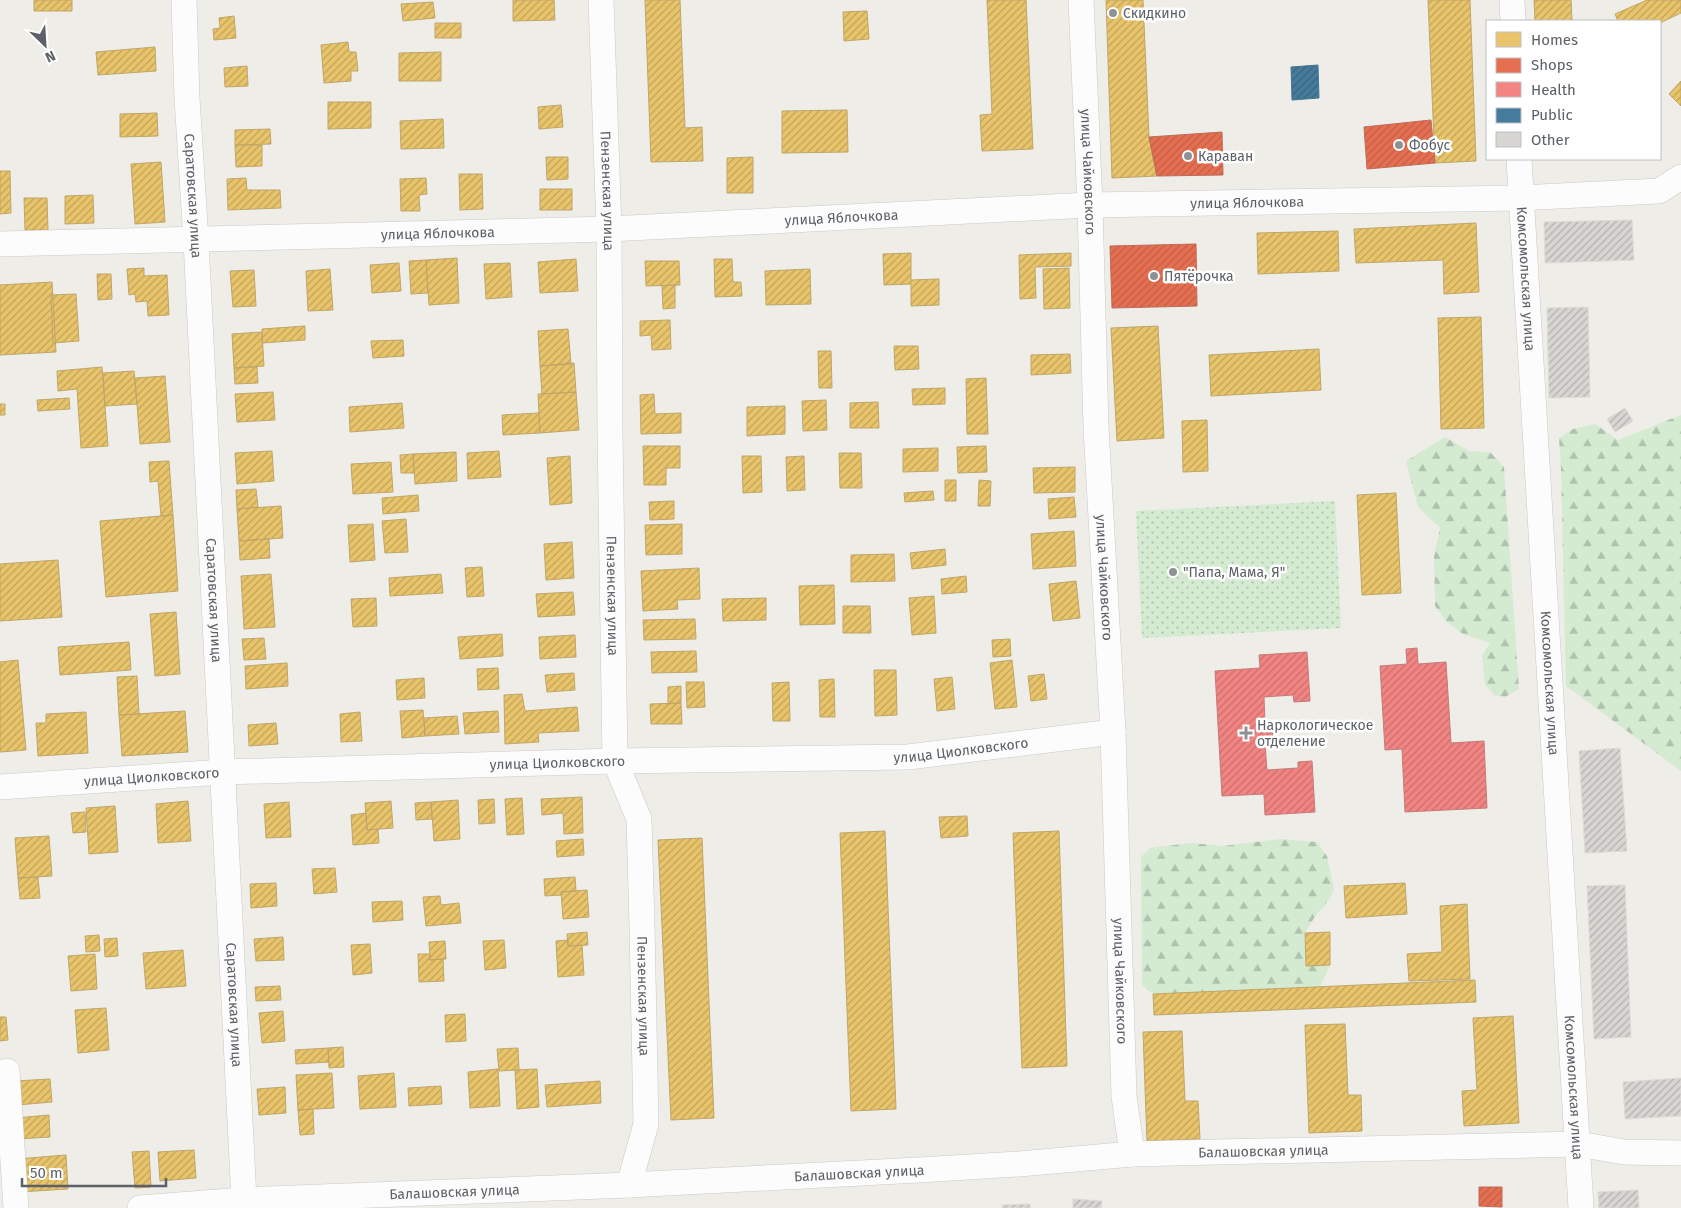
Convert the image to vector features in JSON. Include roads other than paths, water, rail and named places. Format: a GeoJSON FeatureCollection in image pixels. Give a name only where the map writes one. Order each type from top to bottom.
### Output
{"type":"FeatureCollection","features":[{"type":"Feature","properties":{"kind":"street","name":"Саратовская улица"},"geometry":{"type":"LineString","coordinates":[[184,0],[187,98],[196,240],[244,1200]]}},
{"type":"Feature","properties":{"kind":"street","name":"Пензенская улица"},"geometry":{"type":"LineString","coordinates":[[602,0],[609,229],[615,761],[639,819],[646,1124],[629,1186]]}},
{"type":"Feature","properties":{"kind":"street","name":"улица Чайковского"},"geometry":{"type":"LineString","coordinates":[[1081,0],[1090,206],[1096,427],[1113,732],[1124,1096],[1132,1154]]}},
{"type":"Feature","properties":{"kind":"street"},"geometry":{"type":"LineString","coordinates":[[1512,0],[1513,20]]}},
{"type":"Feature","properties":{"kind":"street","name":"Комсомольская улица"},"geometry":{"type":"LineString","coordinates":[[1519,160],[1581,1208]]}},
{"type":"Feature","properties":{"kind":"street","name":"улица Яблочкова"},"geometry":{"type":"LineString","coordinates":[[0,244],[609,229],[1090,206],[1520,198],[1659,191],[1681,177]]}},
{"type":"Feature","properties":{"kind":"street","name":"улица Циолковского"},"geometry":{"type":"LineString","coordinates":[[0,787],[223,772],[615,761],[908,757],[1113,732]]}},
{"type":"Feature","properties":{"kind":"street"},"geometry":{"type":"LineString","coordinates":[[7,1071],[16,1208]]}},
{"type":"Feature","properties":{"kind":"street","name":"Балашовская улица"},"geometry":{"type":"LineString","coordinates":[[140,1208],[244,1200],[629,1186],[1019,1164],[1132,1154],[1578,1144],[1624,1152],[1681,1153]]}},
{"type":"Feature","properties":{"kind":"place","name":"Скидкино"},"geometry":{"type":"Point","coordinates":[1113,13]}},
{"type":"Feature","properties":{"kind":"place","name":"Фобус"},"geometry":{"type":"Point","coordinates":[1399,145]}},
{"type":"Feature","properties":{"kind":"place","name":"Караван"},"geometry":{"type":"Point","coordinates":[1188,156]}},
{"type":"Feature","properties":{"kind":"place","name":"Пятёрочка"},"geometry":{"type":"Point","coordinates":[1154,276]}},
{"type":"Feature","properties":{"kind":"place","name":"\"Папа, Мама, Я\""},"geometry":{"type":"Point","coordinates":[1173,572]}},
{"type":"Feature","properties":{"kind":"place","name":"Наркологическое отделение"},"geometry":{"type":"Point","coordinates":[1246,733]}}]}
